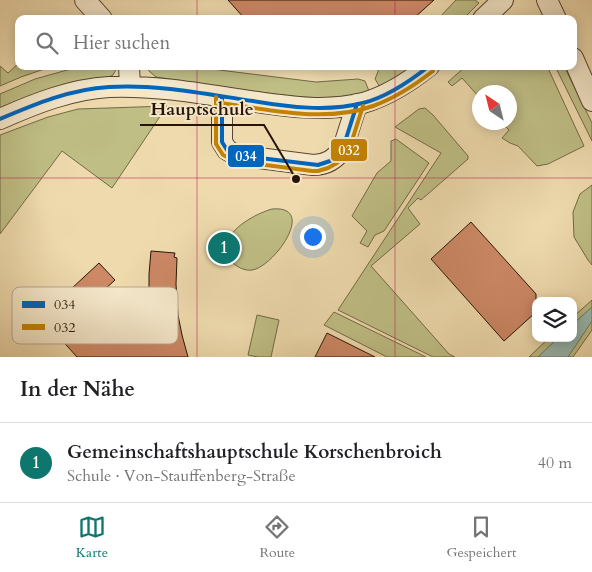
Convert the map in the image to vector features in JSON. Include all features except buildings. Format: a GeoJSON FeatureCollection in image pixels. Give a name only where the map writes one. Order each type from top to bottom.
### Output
{"type":"FeatureCollection","features":[{"type":"Feature","properties":{"kind":"street"},"geometry":{"type":"LineString","coordinates":[[85,0],[98,15]]}},
{"type":"Feature","properties":{"kind":"street"},"geometry":{"type":"LineString","coordinates":[[487,15],[503,0]]}},
{"type":"Feature","properties":{"kind":"street"},"geometry":{"type":"LineString","coordinates":[[547,0],[554,15]]}},
{"type":"Feature","properties":{"kind":"street"},"geometry":{"type":"LineString","coordinates":[[577,67],[592,101]]}},
{"type":"Feature","properties":{"kind":"street"},"geometry":{"type":"LineString","coordinates":[[129,70],[130,87]]}},
{"type":"Feature","properties":{"kind":"street"},"geometry":{"type":"LineString","coordinates":[[0,119],[48,100],[94,88],[130,87],[162,89],[304,107],[329,108],[357,104],[377,98],[398,88],[423,70]]}},
{"type":"Feature","properties":{"kind":"street"},"geometry":{"type":"LineString","coordinates":[[222,97],[222,142],[227,150],[236,155],[313,166],[325,163],[336,157],[343,148],[357,104]]}},
{"type":"Feature","properties":{"kind":"shaded area"},"geometry":{"type":"Polygon","coordinates":[[[456,0],[475,0],[479,3],[467,15],[442,15],[456,0]]]}},
{"type":"Feature","properties":{"kind":"shaded area"},"geometry":{"type":"Polygon","coordinates":[[[0,66],[8,73],[15,67],[15,70],[41,70],[0,86],[0,66]]]}},
{"type":"Feature","properties":{"kind":"shaded area"},"geometry":{"type":"Polygon","coordinates":[[[67,70],[116,70],[113,75],[103,80],[0,112],[0,94],[35,79],[67,70]]]}},
{"type":"Feature","properties":{"kind":"shaded area"},"geometry":{"type":"Polygon","coordinates":[[[148,70],[219,70],[316,82],[358,79],[365,81],[369,91],[342,96],[314,98],[233,89],[156,77],[148,70]]]}},
{"type":"Feature","properties":{"kind":"shaded area"},"geometry":{"type":"Polygon","coordinates":[[[379,70],[407,70],[394,80],[380,87],[375,79],[379,70]]]}},
{"type":"Feature","properties":{"kind":"shaded area"},"geometry":{"type":"Polygon","coordinates":[[[462,70],[549,70],[584,146],[548,164],[537,166],[518,146],[502,138],[509,130],[517,130],[517,85],[472,85],[472,89],[462,78],[452,86],[448,82],[462,70]]]}},
{"type":"Feature","properties":{"kind":"shaded area"},"geometry":{"type":"Polygon","coordinates":[[[557,70],[566,70],[592,123],[592,141],[557,70]]]}},
{"type":"Feature","properties":{"kind":"shaded area"},"geometry":{"type":"Polygon","coordinates":[[[167,106],[112,188],[62,151],[0,234],[0,135],[48,117],[78,109],[167,106]]]}},
{"type":"Feature","properties":{"kind":"shaded area"},"geometry":{"type":"Polygon","coordinates":[[[425,108],[468,156],[468,159],[421,200],[418,198],[408,208],[420,224],[371,266],[449,354],[455,357],[433,357],[338,310],[441,153],[395,127],[419,109],[425,108]]]}},
{"type":"Feature","properties":{"kind":"shaded area"},"geometry":{"type":"Polygon","coordinates":[[[396,139],[429,163],[384,231],[375,235],[368,247],[360,243],[367,231],[352,216],[377,173],[391,161],[391,141],[396,139]]]}},
{"type":"Feature","properties":{"kind":"shaded area"},"geometry":{"type":"Polygon","coordinates":[[[592,185],[592,265],[574,237],[573,212],[580,194],[592,185]]]}},
{"type":"Feature","properties":{"kind":"shaded area"},"geometry":{"type":"Polygon","coordinates":[[[272,209],[285,210],[291,216],[292,226],[288,237],[271,259],[261,266],[252,270],[238,267],[228,255],[226,246],[230,237],[244,222],[272,209]]]}},
{"type":"Feature","properties":{"kind":"shaded area"},"geometry":{"type":"Polygon","coordinates":[[[592,300],[592,330],[573,357],[529,357],[545,342],[577,342],[577,313],[592,300]]]}},
{"type":"Feature","properties":{"kind":"shaded area"},"geometry":{"type":"Polygon","coordinates":[[[334,312],[426,357],[387,357],[324,325],[334,312]]]}},
{"type":"Feature","properties":{"kind":"shaded area"},"geometry":{"type":"Polygon","coordinates":[[[257,315],[279,320],[271,357],[248,355],[257,315]]]}},
{"type":"Feature","properties":{"kind":"water"},"geometry":{"type":"Polygon","coordinates":[[[592,307],[592,321],[568,357],[538,357],[554,342],[577,342],[577,320],[592,307]]]}},
{"type":"Feature","properties":{"kind":"transit line","name":"034"},"geometry":{"type":"LineString","coordinates":[[0,119],[67,94],[95,88],[127,86],[163,88],[294,107],[322,108],[349,106],[389,93],[424,70]]}},
{"type":"Feature","properties":{"kind":"transit line","name":"032"},"geometry":{"type":"LineString","coordinates":[[221,103],[298,114],[336,114],[373,106],[389,99],[433,71]]}},
{"type":"Feature","properties":{"kind":"transit line","name":"032"},"geometry":{"type":"LineString","coordinates":[[216,97],[216,144],[223,155],[235,161],[312,171],[328,168],[345,156],[349,150],[363,106]]}},
{"type":"Feature","properties":{"kind":"transit line","name":"034"},"geometry":{"type":"LineString","coordinates":[[222,97],[222,142],[227,150],[236,155],[318,165],[330,161],[343,148],[357,104]]}},
{"type":"Feature","properties":{"kind":"place","name":"Hauptschule"},"geometry":{"type":"Point","coordinates":[296,179]}},
{"type":"Feature","properties":{"kind":"place","name":"Gemeinschaftshauptschule Korschenbroich"},"geometry":{"type":"Point","coordinates":[224,248]}}]}
